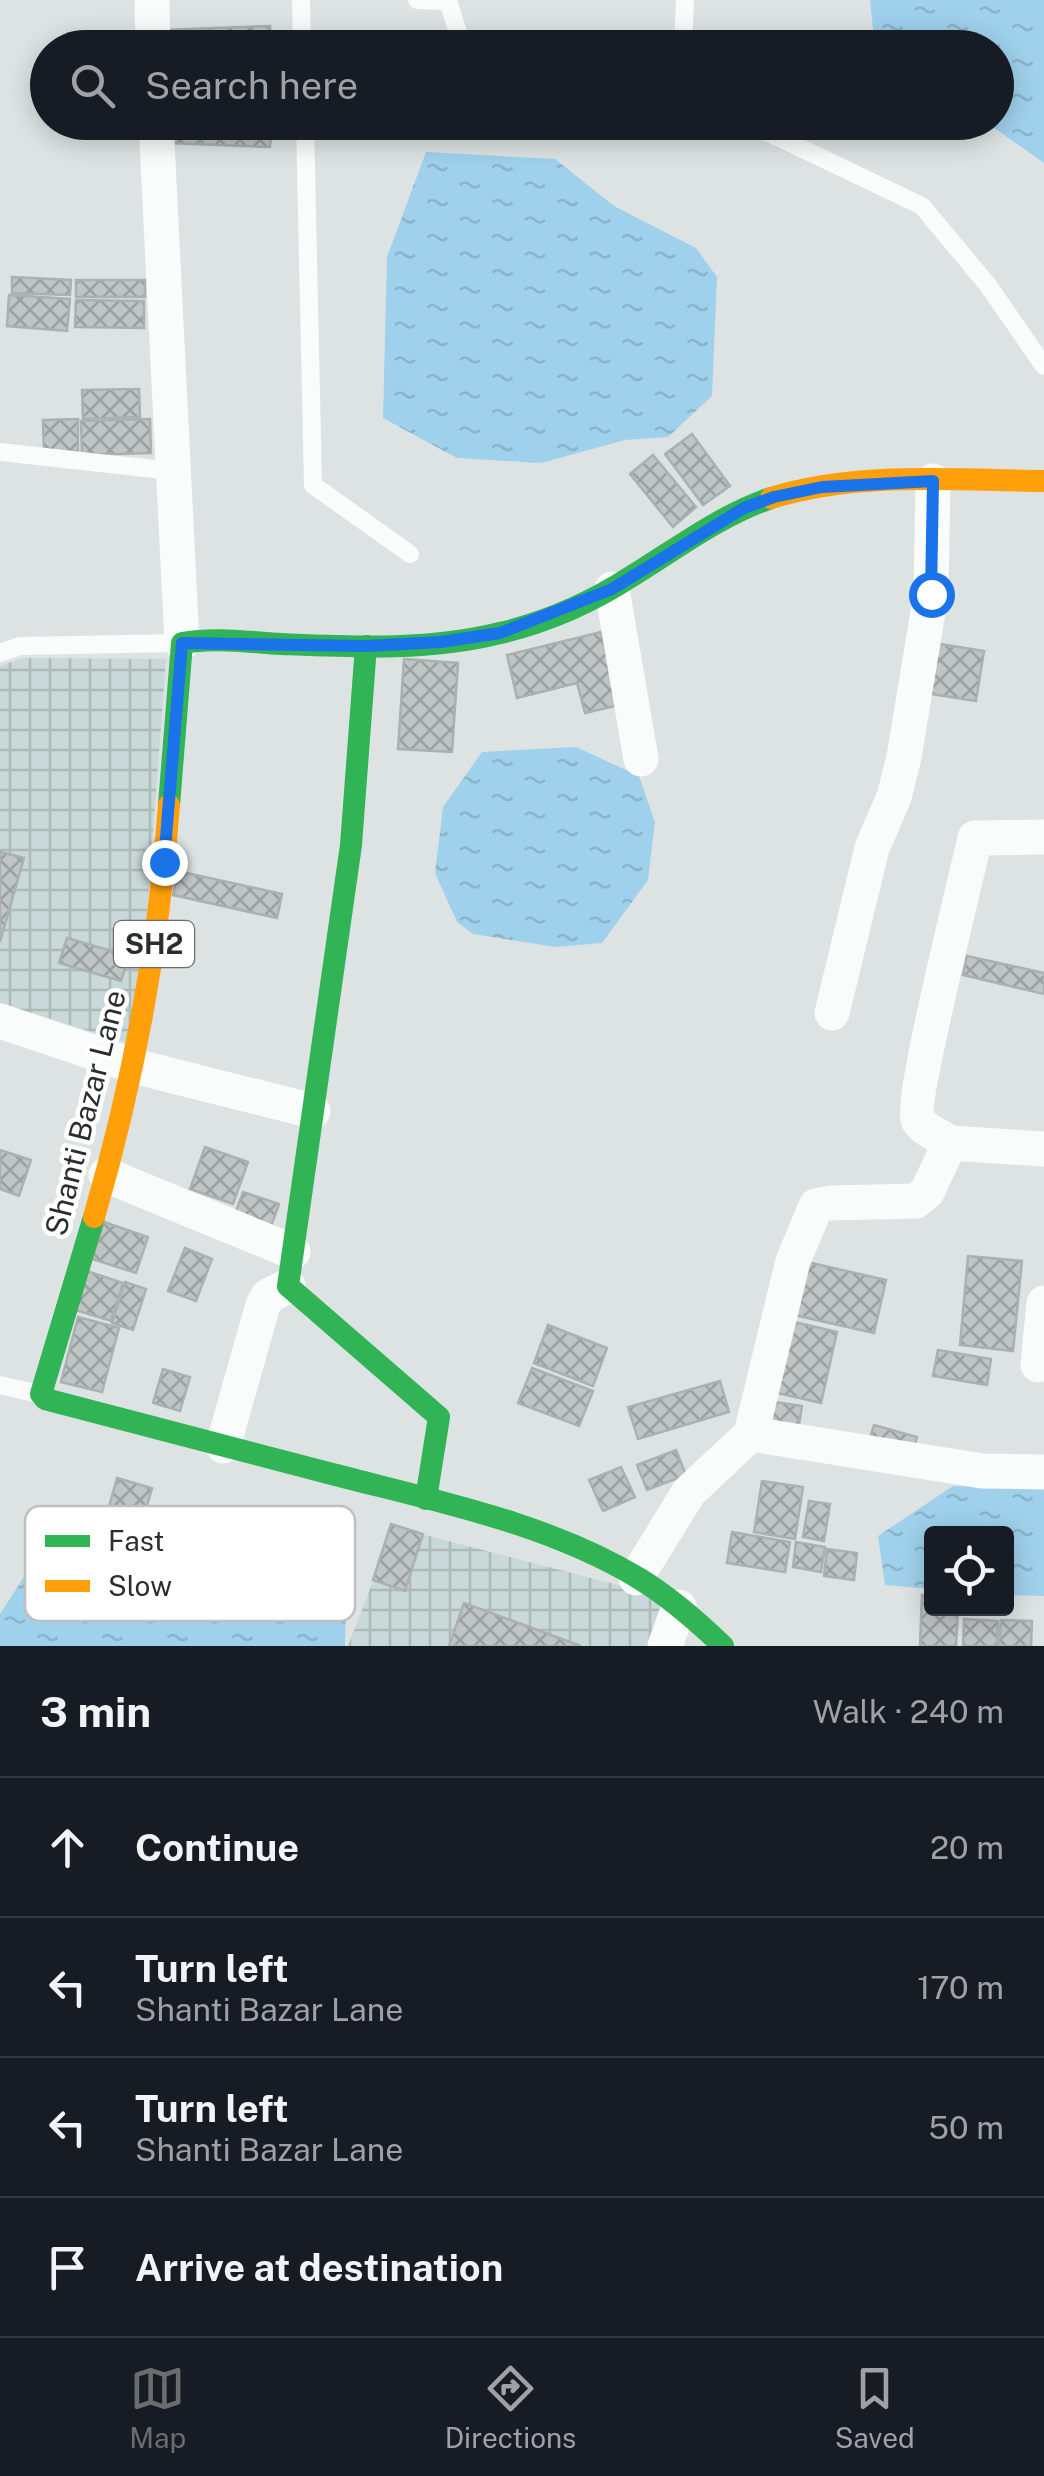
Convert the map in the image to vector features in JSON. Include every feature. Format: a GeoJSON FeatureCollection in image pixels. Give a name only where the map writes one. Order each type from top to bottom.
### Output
{"type":"FeatureCollection","features":[{"type":"Feature","properties":{"kind":"main road"},"geometry":{"type":"LineString","coordinates":[[182,643],[366,646],[441,642],[500,633],[612,589],[712,525],[774,497],[822,487],[1044,481]]}},
{"type":"Feature","properties":{"kind":"main road","name":"Shanti Bazar Lane"},"geometry":{"type":"LineString","coordinates":[[41,1394],[134,1066],[164,862],[182,643]]}},
{"type":"Feature","properties":{"kind":"main road"},"geometry":{"type":"LineString","coordinates":[[366,646],[353,827],[290,1269],[440,1417],[426,1499]]}},
{"type":"Feature","properties":{"kind":"main road"},"geometry":{"type":"LineString","coordinates":[[41,1394],[426,1499],[565,1542],[636,1578],[679,1607],[722,1646]]}},
{"type":"Feature","properties":{"kind":"street"},"geometry":{"type":"LineString","coordinates":[[152,0],[153,30]]}},
{"type":"Feature","properties":{"kind":"street"},"geometry":{"type":"LineString","coordinates":[[157,140],[182,643]]}},
{"type":"Feature","properties":{"kind":"street"},"geometry":{"type":"LineString","coordinates":[[832,1013],[872,848],[894,796],[904,757],[931,594],[933,481]]}},
{"type":"Feature","properties":{"kind":"street"},"geometry":{"type":"LineString","coordinates":[[612,589],[641,759]]}},
{"type":"Feature","properties":{"kind":"street"},"geometry":{"type":"LineString","coordinates":[[1044,837],[976,838],[924,1064],[918,1114],[922,1124],[950,1142],[1044,1150]]}},
{"type":"Feature","properties":{"kind":"street"},"geometry":{"type":"LineString","coordinates":[[0,1021],[134,1066],[314,1111]]}},
{"type":"Feature","properties":{"kind":"street"},"geometry":{"type":"LineString","coordinates":[[636,1578],[689,1492],[751,1434],[792,1260],[816,1206],[916,1201],[927,1192],[950,1142]]}},
{"type":"Feature","properties":{"kind":"street"},"geometry":{"type":"LineString","coordinates":[[106,1175],[290,1269],[263,1305],[223,1446]]}},
{"type":"Feature","properties":{"kind":"street"},"geometry":{"type":"LineString","coordinates":[[1038,1365],[1044,1303]]}},
{"type":"Feature","properties":{"kind":"street"},"geometry":{"type":"LineString","coordinates":[[751,1434],[982,1471],[1044,1472]]}},
{"type":"Feature","properties":{"kind":"street"},"geometry":{"type":"LineString","coordinates":[[665,1646],[679,1607]]}},
{"type":"Feature","properties":{"kind":"lane"},"geometry":{"type":"LineString","coordinates":[[301,0],[302,30]]}},
{"type":"Feature","properties":{"kind":"lane"},"geometry":{"type":"LineString","coordinates":[[418,0],[448,2],[457,30]]}},
{"type":"Feature","properties":{"kind":"lane"},"geometry":{"type":"LineString","coordinates":[[684,30],[685,0]]}},
{"type":"Feature","properties":{"kind":"lane"},"geometry":{"type":"LineString","coordinates":[[305,140],[314,485],[410,554]]}},
{"type":"Feature","properties":{"kind":"lane"},"geometry":{"type":"LineString","coordinates":[[784,140],[922,206],[987,284],[1044,366]]}},
{"type":"Feature","properties":{"kind":"lane"},"geometry":{"type":"LineString","coordinates":[[0,452],[172,470]]}},
{"type":"Feature","properties":{"kind":"lane"},"geometry":{"type":"LineString","coordinates":[[0,653],[20,646],[182,643]]}},
{"type":"Feature","properties":{"kind":"lane"},"geometry":{"type":"LineString","coordinates":[[0,1385],[41,1394]]}},
{"type":"Feature","properties":{"kind":"shaded area"},"geometry":{"type":"Polygon","coordinates":[[[22,658],[166,659],[137,1046],[0,1003],[0,666],[22,658]]]}},
{"type":"Feature","properties":{"kind":"shaded area"},"geometry":{"type":"Polygon","coordinates":[[[394,1527],[672,1599],[654,1646],[348,1646],[394,1527]]]}},
{"type":"Feature","properties":{"kind":"water"},"geometry":{"type":"Polygon","coordinates":[[[870,0],[1044,0],[1044,163],[1011,140],[1014,30],[873,30],[870,0]]]}},
{"type":"Feature","properties":{"kind":"water"},"geometry":{"type":"Polygon","coordinates":[[[426,152],[555,159],[614,206],[696,248],[717,277],[712,396],[668,437],[625,440],[541,463],[457,458],[383,418],[387,257],[426,152]]]}},
{"type":"Feature","properties":{"kind":"water"},"geometry":{"type":"Polygon","coordinates":[[[576,747],[639,776],[655,822],[648,880],[602,943],[556,947],[473,934],[457,922],[435,873],[443,807],[482,752],[576,747]]]}},
{"type":"Feature","properties":{"kind":"water"},"geometry":{"type":"Polygon","coordinates":[[[953,1486],[1044,1488],[1044,1596],[1014,1595],[1014,1526],[924,1526],[924,1588],[885,1585],[878,1536],[953,1486]]]}},
{"type":"Feature","properties":{"kind":"water"},"geometry":{"type":"Polygon","coordinates":[[[25,1575],[25,1621],[346,1621],[345,1646],[0,1646],[0,1614],[25,1575]]]}},
{"type":"Feature","properties":{"kind":"building"},"geometry":{"type":"Polygon","coordinates":[[[270,26],[270,30],[163,30],[270,26]]]}},
{"type":"Feature","properties":{"kind":"building"},"geometry":{"type":"Polygon","coordinates":[[[167,140],[270,140],[270,147],[167,140]]]}},
{"type":"Feature","properties":{"kind":"building"},"geometry":{"type":"Polygon","coordinates":[[[12,277],[71,280],[70,295],[12,293],[12,277]]]}},
{"type":"Feature","properties":{"kind":"building"},"geometry":{"type":"Polygon","coordinates":[[[76,280],[145,280],[145,297],[76,297],[76,280]]]}},
{"type":"Feature","properties":{"kind":"building"},"geometry":{"type":"Polygon","coordinates":[[[9,295],[70,299],[67,331],[7,326],[9,295]]]}},
{"type":"Feature","properties":{"kind":"building"},"geometry":{"type":"Polygon","coordinates":[[[76,300],[144,301],[144,328],[75,327],[76,300]]]}},
{"type":"Feature","properties":{"kind":"building"},"geometry":{"type":"Polygon","coordinates":[[[139,389],[140,417],[83,419],[82,390],[139,389]]]}},
{"type":"Feature","properties":{"kind":"building"},"geometry":{"type":"Polygon","coordinates":[[[78,419],[78,451],[44,452],[43,420],[78,419]]]}},
{"type":"Feature","properties":{"kind":"building"},"geometry":{"type":"Polygon","coordinates":[[[150,419],[151,453],[82,455],[81,421],[150,419]]]}},
{"type":"Feature","properties":{"kind":"building"},"geometry":{"type":"Polygon","coordinates":[[[692,434],[730,486],[703,505],[665,454],[692,434]]]}},
{"type":"Feature","properties":{"kind":"building"},"geometry":{"type":"Polygon","coordinates":[[[653,455],[696,507],[673,527],[630,474],[653,455]]]}},
{"type":"Feature","properties":{"kind":"building"},"geometry":{"type":"Polygon","coordinates":[[[601,632],[619,705],[585,713],[577,683],[517,698],[507,655],[601,632]]]}},
{"type":"Feature","properties":{"kind":"building"},"geometry":{"type":"Polygon","coordinates":[[[934,643],[984,651],[976,701],[925,693],[934,643]]]}},
{"type":"Feature","properties":{"kind":"building"},"geometry":{"type":"Polygon","coordinates":[[[404,659],[458,663],[452,752],[398,749],[404,659]]]}},
{"type":"Feature","properties":{"kind":"building"},"geometry":{"type":"Polygon","coordinates":[[[0,854],[24,858],[0,942],[0,854]]]}},
{"type":"Feature","properties":{"kind":"building"},"geometry":{"type":"Polygon","coordinates":[[[178,871],[282,894],[277,918],[173,895],[178,871]]]}},
{"type":"Feature","properties":{"kind":"building"},"geometry":{"type":"Polygon","coordinates":[[[67,938],[129,956],[121,981],[59,963],[67,938]]]}},
{"type":"Feature","properties":{"kind":"building"},"geometry":{"type":"Polygon","coordinates":[[[967,956],[1044,973],[1044,994],[963,975],[967,956]]]}},
{"type":"Feature","properties":{"kind":"building"},"geometry":{"type":"Polygon","coordinates":[[[205,1147],[248,1162],[233,1204],[190,1189],[205,1147]]]}},
{"type":"Feature","properties":{"kind":"building"},"geometry":{"type":"Polygon","coordinates":[[[0,1150],[31,1160],[19,1196],[0,1189],[0,1150]]]}},
{"type":"Feature","properties":{"kind":"building"},"geometry":{"type":"Polygon","coordinates":[[[243,1192],[279,1204],[268,1235],[232,1222],[243,1192]]]}},
{"type":"Feature","properties":{"kind":"building"},"geometry":{"type":"Polygon","coordinates":[[[104,1222],[148,1237],[136,1273],[92,1259],[104,1222]]]}},
{"type":"Feature","properties":{"kind":"building"},"geometry":{"type":"Polygon","coordinates":[[[185,1248],[212,1259],[196,1301],[168,1291],[185,1248]]]}},
{"type":"Feature","properties":{"kind":"building"},"geometry":{"type":"Polygon","coordinates":[[[968,1256],[1022,1261],[1013,1351],[960,1345],[968,1256]]]}},
{"type":"Feature","properties":{"kind":"building"},"geometry":{"type":"Polygon","coordinates":[[[807,1262],[886,1280],[874,1333],[794,1315],[807,1262]]]}},
{"type":"Feature","properties":{"kind":"building"},"geometry":{"type":"Polygon","coordinates":[[[87,1271],[123,1283],[111,1321],[75,1310],[87,1271]]]}},
{"type":"Feature","properties":{"kind":"building"},"geometry":{"type":"Polygon","coordinates":[[[125,1282],[146,1289],[133,1330],[112,1323],[125,1282]]]}},
{"type":"Feature","properties":{"kind":"building"},"geometry":{"type":"Polygon","coordinates":[[[78,1317],[119,1328],[102,1392],[61,1382],[78,1317]]]}},
{"type":"Feature","properties":{"kind":"building"},"geometry":{"type":"Polygon","coordinates":[[[790,1321],[837,1332],[821,1403],[773,1392],[790,1321]]]}},
{"type":"Feature","properties":{"kind":"building"},"geometry":{"type":"Polygon","coordinates":[[[548,1325],[607,1348],[593,1386],[534,1363],[548,1325]]]}},
{"type":"Feature","properties":{"kind":"building"},"geometry":{"type":"Polygon","coordinates":[[[938,1350],[991,1359],[987,1385],[933,1376],[938,1350]]]}},
{"type":"Feature","properties":{"kind":"building"},"geometry":{"type":"Polygon","coordinates":[[[532,1368],[593,1391],[579,1426],[518,1403],[532,1368]]]}},
{"type":"Feature","properties":{"kind":"building"},"geometry":{"type":"Polygon","coordinates":[[[163,1369],[190,1377],[180,1411],[153,1403],[163,1369]]]}},
{"type":"Feature","properties":{"kind":"building"},"geometry":{"type":"Polygon","coordinates":[[[720,1381],[729,1412],[638,1439],[628,1407],[720,1381]]]}},
{"type":"Feature","properties":{"kind":"building"},"geometry":{"type":"Polygon","coordinates":[[[769,1401],[802,1406],[797,1436],[764,1431],[769,1401]]]}},
{"type":"Feature","properties":{"kind":"building"},"geometry":{"type":"Polygon","coordinates":[[[874,1425],[917,1437],[911,1457],[868,1445],[874,1425]]]}},
{"type":"Feature","properties":{"kind":"building"},"geometry":{"type":"Polygon","coordinates":[[[676,1450],[686,1475],[647,1490],[637,1465],[676,1450]]]}},
{"type":"Feature","properties":{"kind":"building"},"geometry":{"type":"Polygon","coordinates":[[[621,1467],[635,1497],[603,1511],[589,1480],[621,1467]]]}},
{"type":"Feature","properties":{"kind":"building"},"geometry":{"type":"Polygon","coordinates":[[[117,1478],[152,1488],[147,1506],[109,1506],[117,1478]]]}},
{"type":"Feature","properties":{"kind":"building"},"geometry":{"type":"Polygon","coordinates":[[[762,1481],[803,1487],[795,1539],[754,1532],[762,1481]]]}},
{"type":"Feature","properties":{"kind":"building"},"geometry":{"type":"Polygon","coordinates":[[[809,1501],[830,1504],[824,1541],[803,1537],[809,1501]]]}},
{"type":"Feature","properties":{"kind":"building"},"geometry":{"type":"Polygon","coordinates":[[[391,1524],[423,1534],[405,1591],[373,1580],[391,1524]]]}},
{"type":"Feature","properties":{"kind":"building"},"geometry":{"type":"Polygon","coordinates":[[[732,1532],[790,1542],[785,1572],[727,1563],[732,1532]]]}},
{"type":"Feature","properties":{"kind":"building"},"geometry":{"type":"Polygon","coordinates":[[[796,1542],[825,1547],[821,1572],[793,1567],[796,1542]]]}},
{"type":"Feature","properties":{"kind":"building"},"geometry":{"type":"Polygon","coordinates":[[[827,1549],[857,1553],[854,1580],[824,1576],[827,1549]]]}},
{"type":"Feature","properties":{"kind":"building"},"geometry":{"type":"Polygon","coordinates":[[[922,1595],[924,1616],[958,1616],[956,1646],[920,1646],[922,1595]]]}},
{"type":"Feature","properties":{"kind":"building"},"geometry":{"type":"Polygon","coordinates":[[[464,1603],[581,1646],[449,1646],[464,1603]]]}},
{"type":"Feature","properties":{"kind":"building"},"geometry":{"type":"Polygon","coordinates":[[[964,1619],[998,1621],[997,1646],[963,1646],[964,1619]]]}},
{"type":"Feature","properties":{"kind":"building"},"geometry":{"type":"Polygon","coordinates":[[[1001,1620],[1032,1621],[1031,1646],[999,1646],[1001,1620]]]}},
{"type":"Feature","properties":{"kind":"traffic: fast"},"geometry":{"type":"LineString","coordinates":[[169,805],[182,643],[219,640],[391,646],[446,643],[500,633],[585,603],[716,523],[771,498]]}},
{"type":"Feature","properties":{"kind":"traffic: fast"},"geometry":{"type":"LineString","coordinates":[[366,646],[351,845],[288,1286],[439,1417],[426,1499]]}},
{"type":"Feature","properties":{"kind":"traffic: fast"},"geometry":{"type":"LineString","coordinates":[[94,1217],[41,1394],[45,1399],[530,1528],[640,1579],[723,1646]]}},
{"type":"Feature","properties":{"kind":"traffic: slow"},"geometry":{"type":"LineString","coordinates":[[771,498],[804,489],[872,480],[1044,481]]}},
{"type":"Feature","properties":{"kind":"traffic: slow"},"geometry":{"type":"LineString","coordinates":[[94,1217],[121,1116],[142,1013],[159,910],[169,805]]}},
{"type":"Feature","properties":{"kind":"route"},"geometry":{"type":"LineString","coordinates":[[164,862],[182,643],[366,646],[441,642],[500,633],[612,589],[744,508],[822,487],[878,483],[933,481],[931,594]]}}]}
